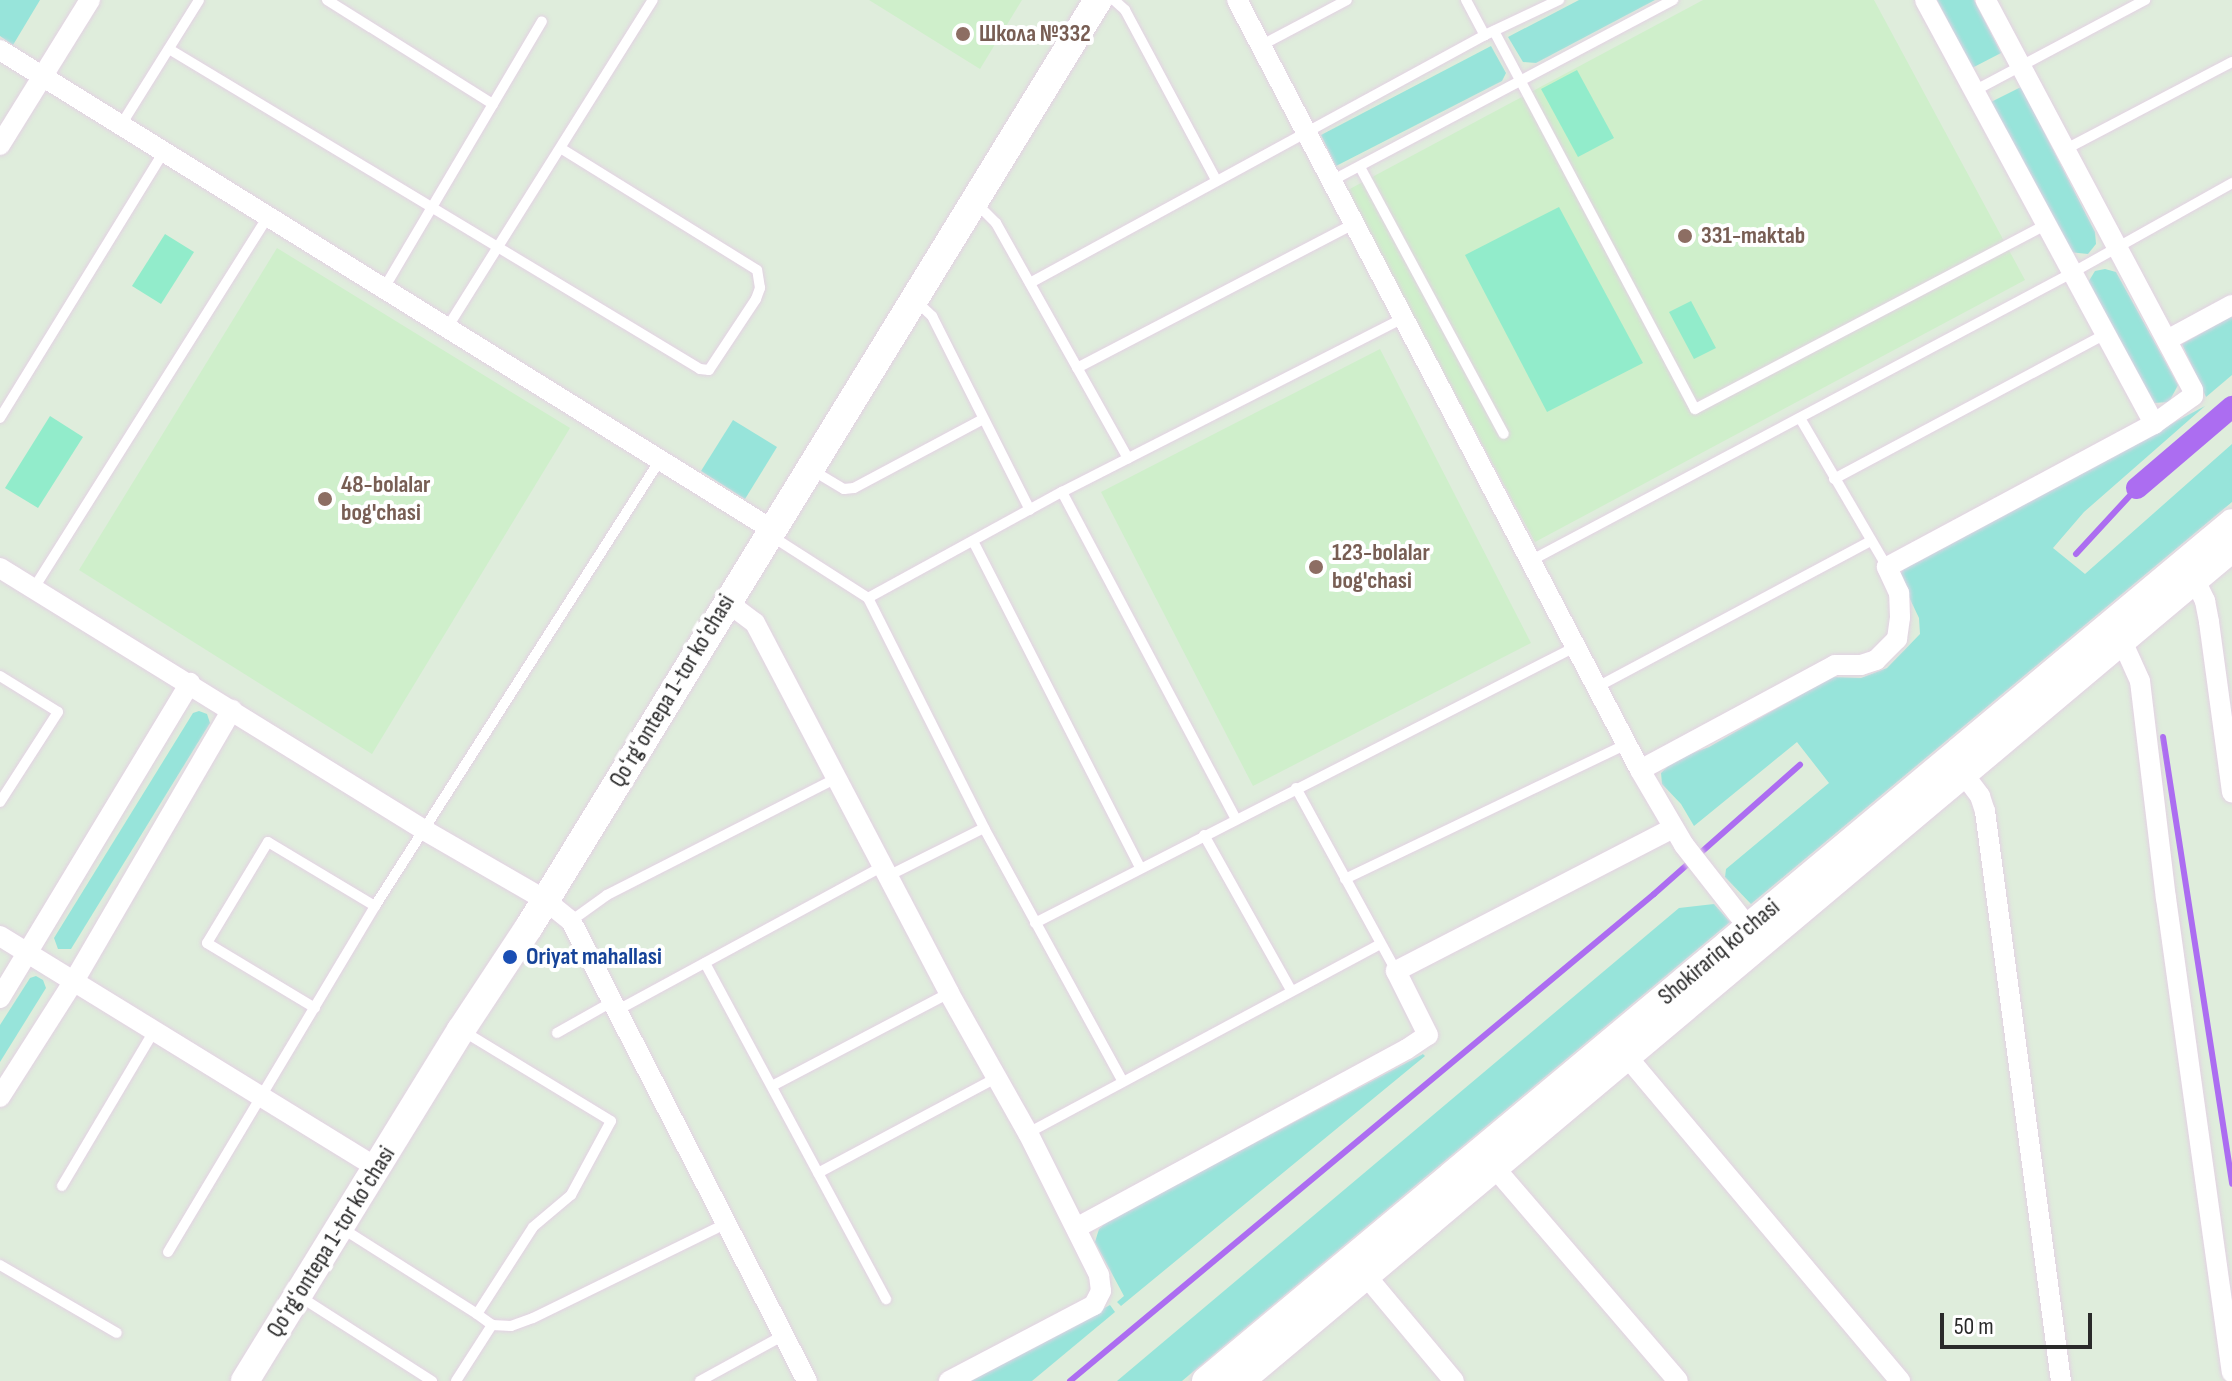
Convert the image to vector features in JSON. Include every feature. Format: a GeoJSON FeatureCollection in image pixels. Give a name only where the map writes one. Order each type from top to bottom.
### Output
{"type":"FeatureCollection","features":[{"type":"Feature","properties":{"kind":"main road","name":"Qoʻrgʻontepa 1-tor koʻchasi"},"geometry":{"type":"LineString","coordinates":[[245,1381],[461,1030],[545,900],[1098,0]]}},
{"type":"Feature","properties":{"kind":"main road","name":"Shokirariq ko'chasi"},"geometry":{"type":"LineString","coordinates":[[1620,1048],[1748,927],[2122,641],[2232,523]]}},
{"type":"Feature","properties":{"kind":"main road","name":"Shokirariq ko'chasi"},"geometry":{"type":"LineString","coordinates":[[1226,1377],[2190,570],[2232,548]]}},
{"type":"Feature","properties":{"kind":"street"},"geometry":{"type":"LineString","coordinates":[[0,145],[90,0]]}},
{"type":"Feature","properties":{"kind":"street"},"geometry":{"type":"LineString","coordinates":[[1237,0],[1599,686],[1640,770],[1678,836],[1748,927]]}},
{"type":"Feature","properties":{"kind":"street"},"geometry":{"type":"LineString","coordinates":[[1925,0],[2044,226],[2154,424]]}},
{"type":"Feature","properties":{"kind":"street"},"geometry":{"type":"LineString","coordinates":[[1640,770],[1835,665],[1861,665],[1876,660],[1897,639],[1900,617],[1899,593],[1887,567],[2154,424],[2193,396],[2193,390],[2167,340],[1986,0]]}},
{"type":"Feature","properties":{"kind":"street"},"geometry":{"type":"LineString","coordinates":[[0,50],[660,460],[770,532]]}},
{"type":"Feature","properties":{"kind":"street"},"geometry":{"type":"LineString","coordinates":[[2167,340],[2232,305]]}},
{"type":"Feature","properties":{"kind":"street"},"geometry":{"type":"LineString","coordinates":[[0,568],[424,830],[545,900],[571,921],[612,1007],[807,1381]]}},
{"type":"Feature","properties":{"kind":"street"},"geometry":{"type":"LineString","coordinates":[[2190,570],[2205,601],[2209,622],[2232,792]]}},
{"type":"Feature","properties":{"kind":"street"},"geometry":{"type":"LineString","coordinates":[[727,602],[755,623],[949,993],[1028,1133],[1101,1283],[1094,1305],[949,1381]]}},
{"type":"Feature","properties":{"kind":"street"},"geometry":{"type":"LineString","coordinates":[[2122,641],[2140,681],[2166,898],[2232,1372]]}},
{"type":"Feature","properties":{"kind":"street"},"geometry":{"type":"LineString","coordinates":[[0,998],[190,683]]}},
{"type":"Feature","properties":{"kind":"street"},"geometry":{"type":"LineString","coordinates":[[0,1097],[74,981],[232,710]]}},
{"type":"Feature","properties":{"kind":"street"},"geometry":{"type":"LineString","coordinates":[[1957,766],[1980,796],[1985,811],[2061,1381]]}},
{"type":"Feature","properties":{"kind":"street"},"geometry":{"type":"LineString","coordinates":[[1076,1228],[1432,1042],[1396,971],[1678,836]]}},
{"type":"Feature","properties":{"kind":"street"},"geometry":{"type":"LineString","coordinates":[[0,936],[376,1167]]}},
{"type":"Feature","properties":{"kind":"street"},"geometry":{"type":"LineString","coordinates":[[1620,1048],[1900,1381]]}},
{"type":"Feature","properties":{"kind":"street"},"geometry":{"type":"LineString","coordinates":[[1488,1159],[1678,1381]]}},
{"type":"Feature","properties":{"kind":"street"},"geometry":{"type":"LineString","coordinates":[[1359,1267],[1454,1381]]}},
{"type":"Feature","properties":{"kind":"lane"},"geometry":{"type":"LineString","coordinates":[[121,125],[199,0]]}},
{"type":"Feature","properties":{"kind":"lane"},"geometry":{"type":"LineString","coordinates":[[327,0],[493,104]]}},
{"type":"Feature","properties":{"kind":"lane"},"geometry":{"type":"LineString","coordinates":[[447,328],[653,0]]}},
{"type":"Feature","properties":{"kind":"lane"},"geometry":{"type":"LineString","coordinates":[[1114,0],[1125,10],[1216,180]]}},
{"type":"Feature","properties":{"kind":"lane"},"geometry":{"type":"LineString","coordinates":[[1262,45],[1347,0]]}},
{"type":"Feature","properties":{"kind":"lane"},"geometry":{"type":"LineString","coordinates":[[1466,0],[1520,80],[1695,409],[2044,226]]}},
{"type":"Feature","properties":{"kind":"lane"},"geometry":{"type":"LineString","coordinates":[[1030,283],[1490,33],[1559,0]]}},
{"type":"Feature","properties":{"kind":"lane"},"geometry":{"type":"LineString","coordinates":[[1333,180],[1673,0]]}},
{"type":"Feature","properties":{"kind":"lane"},"geometry":{"type":"LineString","coordinates":[[1974,91],[2145,0]]}},
{"type":"Feature","properties":{"kind":"lane"},"geometry":{"type":"LineString","coordinates":[[383,290],[542,21]]}},
{"type":"Feature","properties":{"kind":"lane"},"geometry":{"type":"LineString","coordinates":[[169,49],[700,369],[709,370],[756,299],[760,288],[757,270],[562,149]]}},
{"type":"Feature","properties":{"kind":"lane"},"geometry":{"type":"LineString","coordinates":[[2066,149],[2232,62]]}},
{"type":"Feature","properties":{"kind":"lane"},"geometry":{"type":"LineString","coordinates":[[0,418],[164,151]]}},
{"type":"Feature","properties":{"kind":"lane"},"geometry":{"type":"LineString","coordinates":[[1360,167],[1504,434]]}},
{"type":"Feature","properties":{"kind":"lane"},"geometry":{"type":"LineString","coordinates":[[1532,560],[2070,274],[2232,183]]}},
{"type":"Feature","properties":{"kind":"lane"},"geometry":{"type":"LineString","coordinates":[[974,201],[996,223],[1128,458]]}},
{"type":"Feature","properties":{"kind":"lane"},"geometry":{"type":"LineString","coordinates":[[34,588],[268,217]]}},
{"type":"Feature","properties":{"kind":"lane"},"geometry":{"type":"LineString","coordinates":[[1077,368],[1355,223]]}},
{"type":"Feature","properties":{"kind":"lane"},"geometry":{"type":"LineString","coordinates":[[913,299],[932,316],[1030,510]]}},
{"type":"Feature","properties":{"kind":"lane"},"geometry":{"type":"LineString","coordinates":[[868,598],[1062,492],[1404,318]]}},
{"type":"Feature","properties":{"kind":"lane"},"geometry":{"type":"LineString","coordinates":[[1834,479],[2104,335]]}},
{"type":"Feature","properties":{"kind":"lane"},"geometry":{"type":"LineString","coordinates":[[1800,418],[1887,567]]}},
{"type":"Feature","properties":{"kind":"lane"},"geometry":{"type":"LineString","coordinates":[[809,468],[844,489],[854,488],[983,419]]}},
{"type":"Feature","properties":{"kind":"lane"},"geometry":{"type":"LineString","coordinates":[[168,1252],[375,906],[660,460]]}},
{"type":"Feature","properties":{"kind":"lane"},"geometry":{"type":"LineString","coordinates":[[1062,492],[1236,819]]}},
{"type":"Feature","properties":{"kind":"lane"},"geometry":{"type":"LineString","coordinates":[[770,532],[868,598],[984,828],[1122,1080]]}},
{"type":"Feature","properties":{"kind":"lane"},"geometry":{"type":"LineString","coordinates":[[973,541],[1140,867]]}},
{"type":"Feature","properties":{"kind":"lane"},"geometry":{"type":"LineString","coordinates":[[1599,686],[1870,541]]}},
{"type":"Feature","properties":{"kind":"lane"},"geometry":{"type":"LineString","coordinates":[[1035,923],[1577,646]]}},
{"type":"Feature","properties":{"kind":"lane"},"geometry":{"type":"LineString","coordinates":[[0,676],[58,712],[0,802]]}},
{"type":"Feature","properties":{"kind":"lane"},"geometry":{"type":"LineString","coordinates":[[1345,879],[1627,744]]}},
{"type":"Feature","properties":{"kind":"lane"},"geometry":{"type":"LineString","coordinates":[[571,921],[607,895],[837,778]]}},
{"type":"Feature","properties":{"kind":"lane"},"geometry":{"type":"LineString","coordinates":[[1296,788],[1396,971]]}},
{"type":"Feature","properties":{"kind":"lane"},"geometry":{"type":"LineString","coordinates":[[557,1033],[705,963],[885,871],[984,828]]}},
{"type":"Feature","properties":{"kind":"lane"},"geometry":{"type":"LineString","coordinates":[[1204,835],[1291,990]]}},
{"type":"Feature","properties":{"kind":"lane"},"geometry":{"type":"LineString","coordinates":[[315,1008],[207,943],[268,842],[375,906]]}},
{"type":"Feature","properties":{"kind":"lane"},"geometry":{"type":"LineString","coordinates":[[1028,1133],[1380,944]]}},
{"type":"Feature","properties":{"kind":"lane"},"geometry":{"type":"LineString","coordinates":[[705,963],[886,1299]]}},
{"type":"Feature","properties":{"kind":"lane"},"geometry":{"type":"LineString","coordinates":[[772,1086],[949,993]]}},
{"type":"Feature","properties":{"kind":"lane"},"geometry":{"type":"LineString","coordinates":[[461,1030],[611,1121],[571,1195],[533,1227],[477,1314]]}},
{"type":"Feature","properties":{"kind":"lane"},"geometry":{"type":"LineString","coordinates":[[62,1186],[154,1031]]}},
{"type":"Feature","properties":{"kind":"lane"},"geometry":{"type":"LineString","coordinates":[[818,1173],[996,1078]]}},
{"type":"Feature","properties":{"kind":"lane"},"geometry":{"type":"LineString","coordinates":[[339,1227],[492,1325],[511,1326],[725,1224]]}},
{"type":"Feature","properties":{"kind":"lane"},"geometry":{"type":"LineString","coordinates":[[0,1265],[117,1333]]}},
{"type":"Feature","properties":{"kind":"lane"},"geometry":{"type":"LineString","coordinates":[[297,1295],[432,1381]]}},
{"type":"Feature","properties":{"kind":"lane"},"geometry":{"type":"LineString","coordinates":[[456,1381],[492,1325]]}},
{"type":"Feature","properties":{"kind":"lane"},"geometry":{"type":"LineString","coordinates":[[700,1381],[784,1335]]}},
{"type":"Feature","properties":{"kind":"shaded area"},"geometry":{"type":"Polygon","coordinates":[[[0,0],[40,0],[13,45],[0,36],[0,0]]]}},
{"type":"Feature","properties":{"kind":"shaded area","name":"Школа №332"},"geometry":{"type":"Polygon","coordinates":[[[869,0],[1022,0],[980,69],[869,0]]]}},
{"type":"Feature","properties":{"kind":"shaded area"},"geometry":{"type":"Polygon","coordinates":[[[1579,0],[1655,0],[1536,63],[1523,62],[1508,37],[1579,0]]]}},
{"type":"Feature","properties":{"kind":"shaded area","name":"331-maktab"},"geometry":{"type":"Polygon","coordinates":[[[1703,0],[1874,0],[2025,280],[1535,542],[1346,191],[1703,0]]]}},
{"type":"Feature","properties":{"kind":"shaded area"},"geometry":{"type":"Polygon","coordinates":[[[1937,0],[1974,0],[2001,53],[1972,68],[1937,0]]]}},
{"type":"Feature","properties":{"kind":"shaded area"},"geometry":{"type":"Polygon","coordinates":[[[1491,46],[1506,73],[1502,81],[1336,166],[1321,135],[1491,46]]]}},
{"type":"Feature","properties":{"kind":"shaded area"},"geometry":{"type":"Polygon","coordinates":[[[1577,70],[1614,138],[1578,157],[1541,89],[1577,70]]]}},
{"type":"Feature","properties":{"kind":"shaded area"},"geometry":{"type":"Polygon","coordinates":[[[2021,87],[2095,232],[2096,244],[2088,254],[2069,252],[1991,102],[2021,87]]]}},
{"type":"Feature","properties":{"kind":"shaded area"},"geometry":{"type":"Polygon","coordinates":[[[1559,207],[1643,363],[1547,412],[1465,255],[1559,207]]]}},
{"type":"Feature","properties":{"kind":"shaded area"},"geometry":{"type":"Polygon","coordinates":[[[165,234],[194,252],[161,304],[132,286],[165,234]]]}},
{"type":"Feature","properties":{"kind":"shaded area","name":"48-bolalar bog'chasi"},"geometry":{"type":"Polygon","coordinates":[[[277,248],[570,428],[372,754],[79,570],[277,248]]]}},
{"type":"Feature","properties":{"kind":"shaded area"},"geometry":{"type":"Polygon","coordinates":[[[2105,269],[2116,272],[2178,385],[2169,402],[2154,403],[2087,284],[2095,271],[2105,269]]]}},
{"type":"Feature","properties":{"kind":"shaded area"},"geometry":{"type":"Polygon","coordinates":[[[1691,301],[1716,348],[1694,359],[1669,312],[1691,301]]]}},
{"type":"Feature","properties":{"kind":"shaded area"},"geometry":{"type":"Polygon","coordinates":[[[2232,316],[2232,375],[2206,397],[2182,344],[2232,316]]]}},
{"type":"Feature","properties":{"kind":"shaded area","name":"123-bolalar bog'chasi"},"geometry":{"type":"Polygon","coordinates":[[[1380,349],[1531,643],[1253,786],[1101,492],[1380,349]]]}},
{"type":"Feature","properties":{"kind":"shaded area"},"geometry":{"type":"Polygon","coordinates":[[[2205,406],[2084,512],[2053,548],[2085,574],[2232,444],[2232,502],[1751,904],[1725,877],[1726,869],[1829,783],[1797,742],[1694,826],[1681,804],[1662,784],[1661,773],[1674,760],[1709,747],[1832,677],[1861,678],[1887,668],[1920,634],[1919,618],[1899,576],[1907,564],[2205,406]]]}},
{"type":"Feature","properties":{"kind":"shaded area"},"geometry":{"type":"Polygon","coordinates":[[[50,416],[83,437],[38,508],[5,488],[50,416]]]}},
{"type":"Feature","properties":{"kind":"shaded area"},"geometry":{"type":"Polygon","coordinates":[[[733,420],[777,447],[745,499],[701,471],[733,420]]]}},
{"type":"Feature","properties":{"kind":"shaded area"},"geometry":{"type":"Polygon","coordinates":[[[199,711],[207,714],[210,723],[71,949],[58,949],[54,938],[193,713],[199,711]]]}},
{"type":"Feature","properties":{"kind":"shaded area"},"geometry":{"type":"Polygon","coordinates":[[[1714,904],[1730,922],[1182,1381],[1117,1381],[1679,908],[1714,904]]]}},
{"type":"Feature","properties":{"kind":"shaded area"},"geometry":{"type":"Polygon","coordinates":[[[36,976],[43,980],[46,988],[0,1062],[0,1025],[30,978],[36,976]]]}},
{"type":"Feature","properties":{"kind":"shaded area"},"geometry":{"type":"Polygon","coordinates":[[[1423,1054],[1425,1056],[1121,1306],[1117,1302],[1124,1296],[1095,1242],[1099,1229],[1109,1220],[1423,1054]]]}},
{"type":"Feature","properties":{"kind":"shaded area"},"geometry":{"type":"Polygon","coordinates":[[[1110,1305],[1115,1312],[1032,1381],[966,1381],[1110,1305]]]}},
{"type":"Feature","properties":{"kind":"waterway"},"geometry":{"type":"LineString","coordinates":[[2137,488],[2232,407]]}},
{"type":"Feature","properties":{"kind":"waterway"},"geometry":{"type":"LineString","coordinates":[[2076,554],[2137,488]]}},
{"type":"Feature","properties":{"kind":"waterway"},"geometry":{"type":"LineString","coordinates":[[2163,737],[2232,1184]]}},
{"type":"Feature","properties":{"kind":"waterway"},"geometry":{"type":"LineString","coordinates":[[1070,1381],[1654,894],[1800,765]]}},
{"type":"Feature","properties":{"kind":"place","name":"Школа №332"},"geometry":{"type":"Point","coordinates":[963,34]}},
{"type":"Feature","properties":{"kind":"place","name":"331-maktab"},"geometry":{"type":"Point","coordinates":[1685,236]}},
{"type":"Feature","properties":{"kind":"place","name":"48-bolalar bog'chasi"},"geometry":{"type":"Point","coordinates":[325,499]}},
{"type":"Feature","properties":{"kind":"place","name":"123-bolalar bog'chasi"},"geometry":{"type":"Point","coordinates":[1316,567]}},
{"type":"Feature","properties":{"kind":"place","name":"Oriyat mahallasi"},"geometry":{"type":"Point","coordinates":[510,957]}}]}
